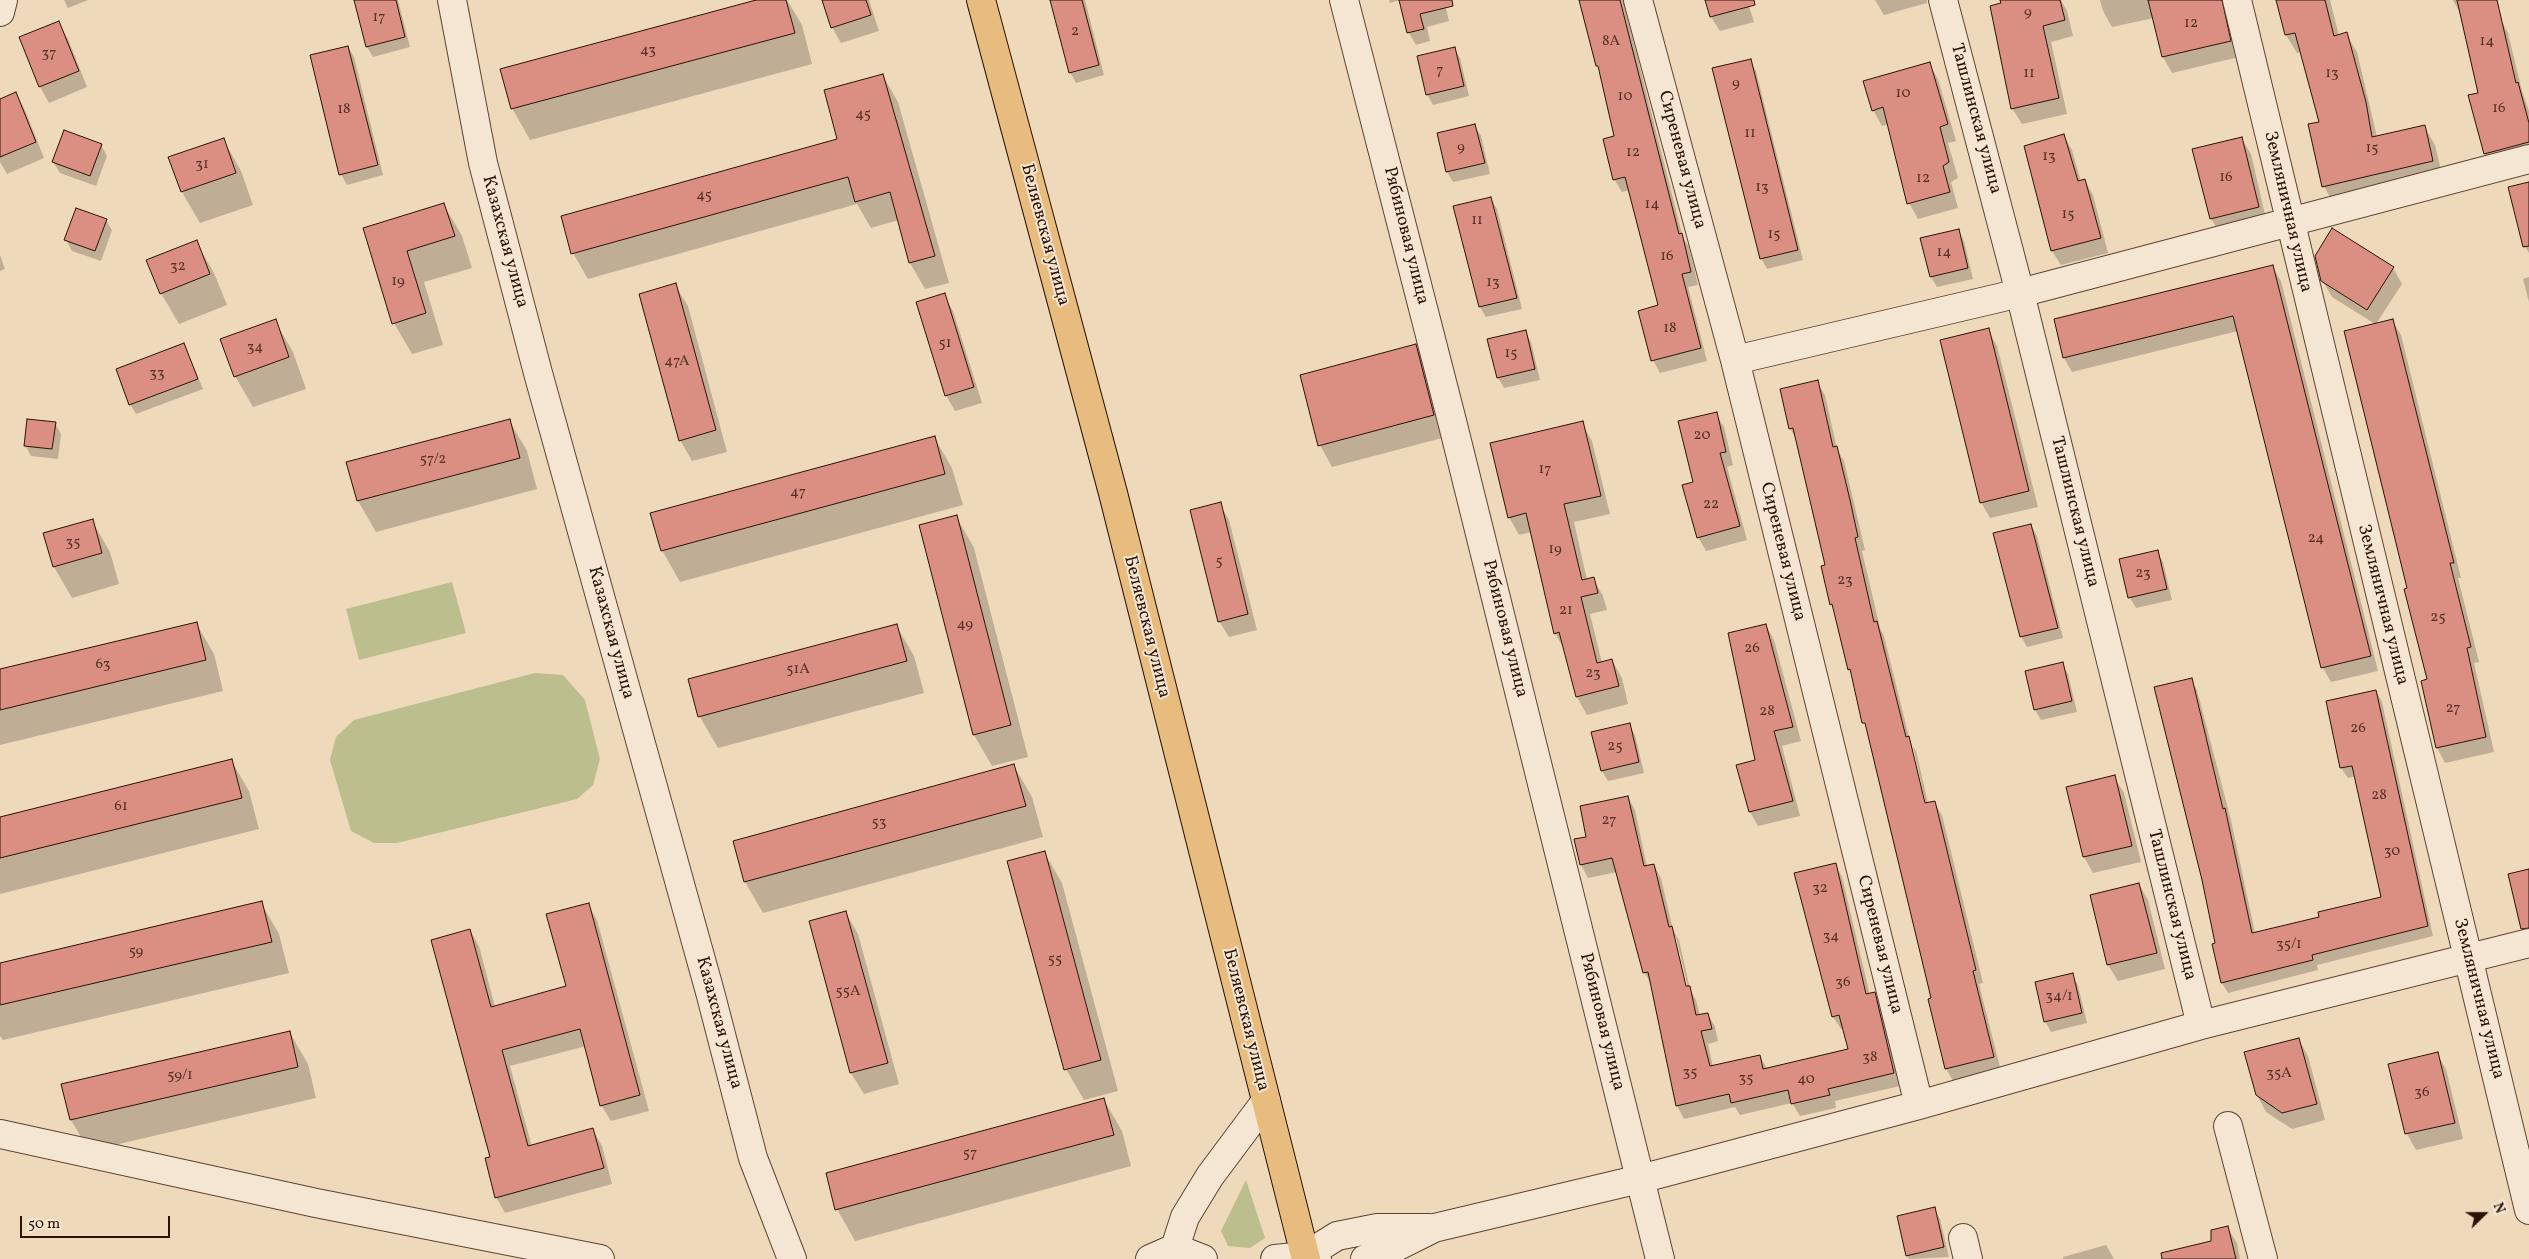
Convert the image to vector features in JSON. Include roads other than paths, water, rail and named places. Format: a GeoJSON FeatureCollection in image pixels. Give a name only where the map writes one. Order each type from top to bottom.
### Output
{"type":"FeatureCollection","features":[{"type":"Feature","properties":{"kind":"main road","name":"Беляевская улица"},"geometry":{"type":"LineString","coordinates":[[981,0],[1113,493],[1266,1101],[1309,1258]]}},
{"type":"Feature","properties":{"kind":"street"},"geometry":{"type":"LineString","coordinates":[[0,12],[3,0]]}},
{"type":"Feature","properties":{"kind":"street","name":"Казахская улица"},"geometry":{"type":"LineString","coordinates":[[452,0],[483,163],[538,373],[710,992],[753,1158],[792,1259]]}},
{"type":"Feature","properties":{"kind":"street","name":"Рябиновая улица"},"geometry":{"type":"LineString","coordinates":[[1344,0],[1452,421],[1660,1259]]}},
{"type":"Feature","properties":{"kind":"street","name":"Сиреневая улица"},"geometry":{"type":"LineString","coordinates":[[1638,0],[1735,360],[1919,1105]]}},
{"type":"Feature","properties":{"kind":"street","name":"Ташлинская улица"},"geometry":{"type":"LineString","coordinates":[[1943,0],[2020,293],[2200,1025]]}},
{"type":"Feature","properties":{"kind":"street","name":"Земляничная улица"},"geometry":{"type":"LineString","coordinates":[[2237,0],[2289,222],[2529,1210]]}},
{"type":"Feature","properties":{"kind":"street"},"geometry":{"type":"LineString","coordinates":[[1735,360],[2020,293],[2529,160]]}},
{"type":"Feature","properties":{"kind":"street"},"geometry":{"type":"LineString","coordinates":[[1365,1259],[1384,1253],[1434,1228],[1640,1179],[1919,1105],[2200,1025],[2529,943]]}},
{"type":"Feature","properties":{"kind":"street"},"geometry":{"type":"LineString","coordinates":[[1175,1248],[1185,1217],[1210,1176],[1266,1101]]}},
{"type":"Feature","properties":{"kind":"street"},"geometry":{"type":"LineString","coordinates":[[2228,1126],[2263,1259]]}},
{"type":"Feature","properties":{"kind":"street"},"geometry":{"type":"LineString","coordinates":[[0,1134],[316,1203],[600,1259]]}},
{"type":"Feature","properties":{"kind":"street"},"geometry":{"type":"LineString","coordinates":[[1276,1259],[1309,1258],[1337,1236],[1377,1228],[1434,1228]]}},
{"type":"Feature","properties":{"kind":"street"},"geometry":{"type":"LineString","coordinates":[[1150,1259],[1175,1248],[1203,1259]]}}]}
